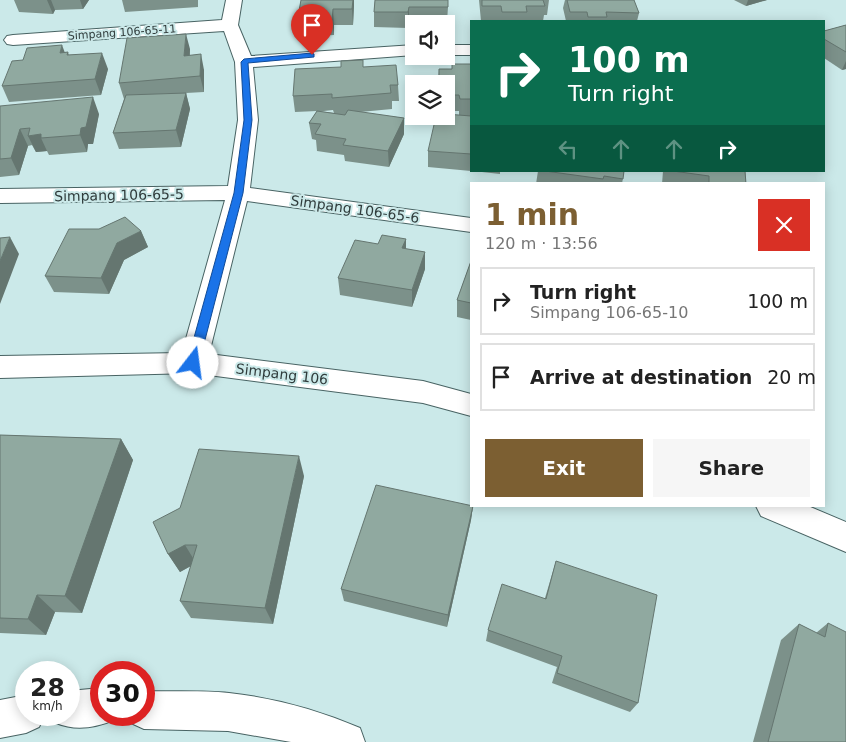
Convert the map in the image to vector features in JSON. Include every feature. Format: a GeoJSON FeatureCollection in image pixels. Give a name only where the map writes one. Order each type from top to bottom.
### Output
{"type":"FeatureCollection","features":[{"type":"Feature","properties":{"kind":"street"},"geometry":{"type":"LineString","coordinates":[[193,363],[238,193],[248,120],[244,62],[230,25],[234,0]]}},
{"type":"Feature","properties":{"kind":"street","name":"Simpang 106-65-11"},"geometry":{"type":"LineString","coordinates":[[13,40],[230,25]]}},
{"type":"Feature","properties":{"kind":"street"},"geometry":{"type":"LineString","coordinates":[[244,62],[341,53],[405,50]]}},
{"type":"Feature","properties":{"kind":"street"},"geometry":{"type":"LineString","coordinates":[[455,50],[470,50]]}},
{"type":"Feature","properties":{"kind":"street","name":"Simpang 106-65-5"},"geometry":{"type":"LineString","coordinates":[[0,196],[238,193]]}},
{"type":"Feature","properties":{"kind":"street","name":"Simpang 106-65-6"},"geometry":{"type":"LineString","coordinates":[[238,193],[470,225]]}},
{"type":"Feature","properties":{"kind":"street","name":"Simpang 106"},"geometry":{"type":"LineString","coordinates":[[0,368],[193,363],[423,392],[470,405]]}},
{"type":"Feature","properties":{"kind":"street"},"geometry":{"type":"LineString","coordinates":[[774,507],[846,536]]}},
{"type":"Feature","properties":{"kind":"street"},"geometry":{"type":"LineString","coordinates":[[155,710],[228,712],[280,720],[334,736],[346,742]]}},
{"type":"Feature","properties":{"kind":"street"},"geometry":{"type":"LineString","coordinates":[[0,719],[15,716]]}},
{"type":"Feature","properties":{"kind":"building"},"geometry":{"type":"Polygon","coordinates":[[[301,0],[353,0],[352,9],[333,9],[332,20],[313,20],[314,10],[299,11],[301,0]]]}},
{"type":"Feature","properties":{"kind":"building"},"geometry":{"type":"Polygon","coordinates":[[[375,0],[448,0],[448,7],[409,7],[408,12],[374,12],[375,0]]]}},
{"type":"Feature","properties":{"kind":"building"},"geometry":{"type":"Polygon","coordinates":[[[482,0],[543,0],[545,6],[526,6],[527,12],[502,12],[501,6],[482,6],[482,0]]]}},
{"type":"Feature","properties":{"kind":"building"},"geometry":{"type":"Polygon","coordinates":[[[567,0],[634,0],[639,13],[606,12],[607,17],[588,17],[587,12],[570,12],[567,0]]]}},
{"type":"Feature","properties":{"kind":"building"},"geometry":{"type":"Polygon","coordinates":[[[846,25],[846,52],[825,40],[825,31],[846,25]]]}},
{"type":"Feature","properties":{"kind":"building"},"geometry":{"type":"Polygon","coordinates":[[[186,34],[184,56],[201,54],[200,76],[119,83],[127,38],[186,34]]]}},
{"type":"Feature","properties":{"kind":"building"},"geometry":{"type":"Polygon","coordinates":[[[62,45],[60,53],[68,52],[67,55],[102,53],[95,79],[2,86],[12,61],[23,60],[27,48],[62,45]]]}},
{"type":"Feature","properties":{"kind":"building"},"geometry":{"type":"Polygon","coordinates":[[[363,60],[363,67],[396,65],[398,85],[390,85],[391,93],[332,98],[332,94],[293,96],[295,69],[341,67],[341,61],[363,60]]]}},
{"type":"Feature","properties":{"kind":"building"},"geometry":{"type":"Polygon","coordinates":[[[455,64],[470,64],[470,99],[460,99],[459,95],[455,95],[455,75],[439,75],[439,69],[452,69],[452,65],[455,64]]]}},
{"type":"Feature","properties":{"kind":"building"},"geometry":{"type":"Polygon","coordinates":[[[186,93],[176,130],[113,133],[126,95],[186,93]]]}},
{"type":"Feature","properties":{"kind":"building"},"geometry":{"type":"Polygon","coordinates":[[[93,97],[86,127],[81,128],[80,135],[41,138],[41,134],[28,136],[30,128],[20,129],[11,158],[0,159],[0,106],[93,97]]]}},
{"type":"Feature","properties":{"kind":"building"},"geometry":{"type":"Polygon","coordinates":[[[348,110],[404,118],[388,151],[343,145],[346,139],[315,134],[321,124],[309,123],[317,111],[345,115],[348,110]]]}},
{"type":"Feature","properties":{"kind":"building"},"geometry":{"type":"Polygon","coordinates":[[[455,115],[470,116],[470,154],[428,151],[434,125],[455,125],[455,115]]]}},
{"type":"Feature","properties":{"kind":"building"},"geometry":{"type":"Polygon","coordinates":[[[552,172],[624,172],[623,179],[604,176],[603,179],[552,172]]]}},
{"type":"Feature","properties":{"kind":"building"},"geometry":{"type":"Polygon","coordinates":[[[680,172],[745,172],[746,182],[709,182],[709,176],[680,172]]]}},
{"type":"Feature","properties":{"kind":"building"},"geometry":{"type":"Polygon","coordinates":[[[125,217],[141,231],[117,243],[101,278],[45,276],[69,229],[99,229],[125,217]]]}},
{"type":"Feature","properties":{"kind":"building"},"geometry":{"type":"Polygon","coordinates":[[[382,235],[406,239],[402,248],[425,252],[412,290],[338,278],[355,240],[378,244],[382,235]]]}},
{"type":"Feature","properties":{"kind":"building"},"geometry":{"type":"Polygon","coordinates":[[[10,237],[0,261],[0,238],[10,237]]]}},
{"type":"Feature","properties":{"kind":"building"},"geometry":{"type":"Polygon","coordinates":[[[470,264],[470,303],[457,300],[470,264]]]}},
{"type":"Feature","properties":{"kind":"building"},"geometry":{"type":"Polygon","coordinates":[[[0,435],[121,439],[65,596],[37,595],[28,619],[0,618],[0,435]]]}},
{"type":"Feature","properties":{"kind":"building"},"geometry":{"type":"Polygon","coordinates":[[[199,449],[299,456],[265,608],[180,601],[197,545],[185,545],[168,554],[153,522],[180,508],[199,449]]]}},
{"type":"Feature","properties":{"kind":"building"},"geometry":{"type":"Polygon","coordinates":[[[376,485],[473,507],[448,615],[341,589],[376,485]]]}},
{"type":"Feature","properties":{"kind":"building"},"geometry":{"type":"Polygon","coordinates":[[[556,561],[657,595],[638,703],[557,673],[562,656],[488,630],[502,584],[546,599],[556,561]]]}},
{"type":"Feature","properties":{"kind":"building"},"geometry":{"type":"Polygon","coordinates":[[[828,623],[846,632],[846,742],[768,742],[799,624],[825,637],[828,623]]]}},
{"type":"Feature","properties":{"kind":"route"},"geometry":{"type":"LineString","coordinates":[[193,363],[238,193],[248,120],[244,62],[312,55]]}}]}
